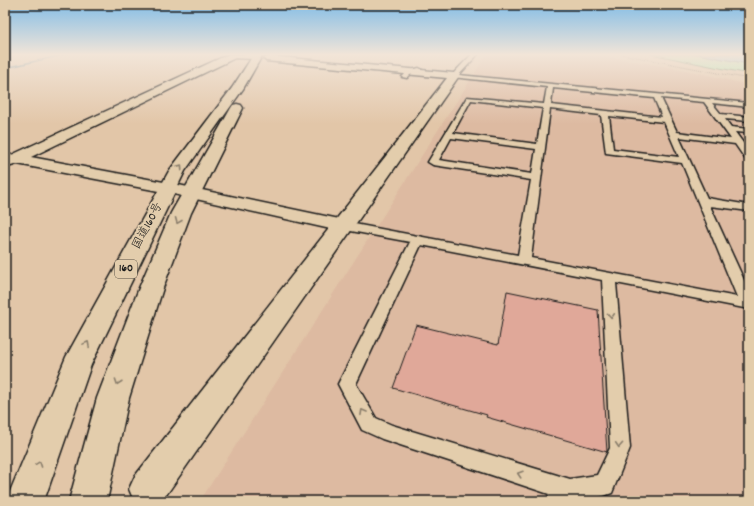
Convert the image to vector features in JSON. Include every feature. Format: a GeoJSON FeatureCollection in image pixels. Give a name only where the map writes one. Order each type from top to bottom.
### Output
{"type":"FeatureCollection","features":[{"type":"Feature","properties":{"kind":"main road"},"geometry":{"type":"LineString","coordinates":[[8,159],[184,78]]}},
{"type":"Feature","properties":{"kind":"main road","name":"国道160号"},"geometry":{"type":"LineString","coordinates":[[25,501],[76,365],[169,188],[176,171],[246,78]]}},
{"type":"Feature","properties":{"kind":"main road","name":"国道160号"},"geometry":{"type":"LineString","coordinates":[[88,501],[113,398],[151,288],[181,214],[253,78]]}},
{"type":"Feature","properties":{"kind":"main road"},"geometry":{"type":"LineString","coordinates":[[148,489],[453,78]]}},
{"type":"Feature","properties":{"kind":"main road"},"geometry":{"type":"LineString","coordinates":[[8,159],[169,188],[310,216],[344,226]]}},
{"type":"Feature","properties":{"kind":"lane"},"geometry":{"type":"LineString","coordinates":[[469,78],[749,105]]}},
{"type":"Feature","properties":{"kind":"lane"},"geometry":{"type":"LineString","coordinates":[[524,260],[550,86]]}},
{"type":"Feature","properties":{"kind":"lane"},"geometry":{"type":"LineString","coordinates":[[657,96],[748,304]]}},
{"type":"Feature","properties":{"kind":"lane"},"geometry":{"type":"LineString","coordinates":[[536,178],[433,162],[470,98],[668,120]]}},
{"type":"Feature","properties":{"kind":"lane"},"geometry":{"type":"LineString","coordinates":[[706,100],[749,158]]}},
{"type":"Feature","properties":{"kind":"lane"},"geometry":{"type":"LineString","coordinates":[[605,113],[609,151],[685,161]]}},
{"type":"Feature","properties":{"kind":"lane"},"geometry":{"type":"LineString","coordinates":[[718,116],[749,120]]}},
{"type":"Feature","properties":{"kind":"lane"},"geometry":{"type":"LineString","coordinates":[[728,129],[749,131]]}},
{"type":"Feature","properties":{"kind":"lane"},"geometry":{"type":"LineString","coordinates":[[674,134],[738,142]]}},
{"type":"Feature","properties":{"kind":"lane"},"geometry":{"type":"LineString","coordinates":[[448,135],[541,147]]}},
{"type":"Feature","properties":{"kind":"lane"},"geometry":{"type":"LineString","coordinates":[[702,201],[749,208]]}},
{"type":"Feature","properties":{"kind":"lane"},"geometry":{"type":"LineString","coordinates":[[344,226],[748,304]]}},
{"type":"Feature","properties":{"kind":"lane"},"geometry":{"type":"LineString","coordinates":[[417,240],[347,384],[369,424],[387,438],[564,495],[604,485],[620,448],[609,277]]}},
{"type":"Feature","properties":{"kind":"shaded area"},"geometry":{"type":"Polygon","coordinates":[[[472,78],[718,78],[749,85],[749,501],[200,501],[472,78]]]}},
{"type":"Feature","properties":{"kind":"building"},"geometry":{"type":"Polygon","coordinates":[[[507,291],[598,310],[607,452],[393,388],[416,325],[498,345],[507,291]]]}}]}
